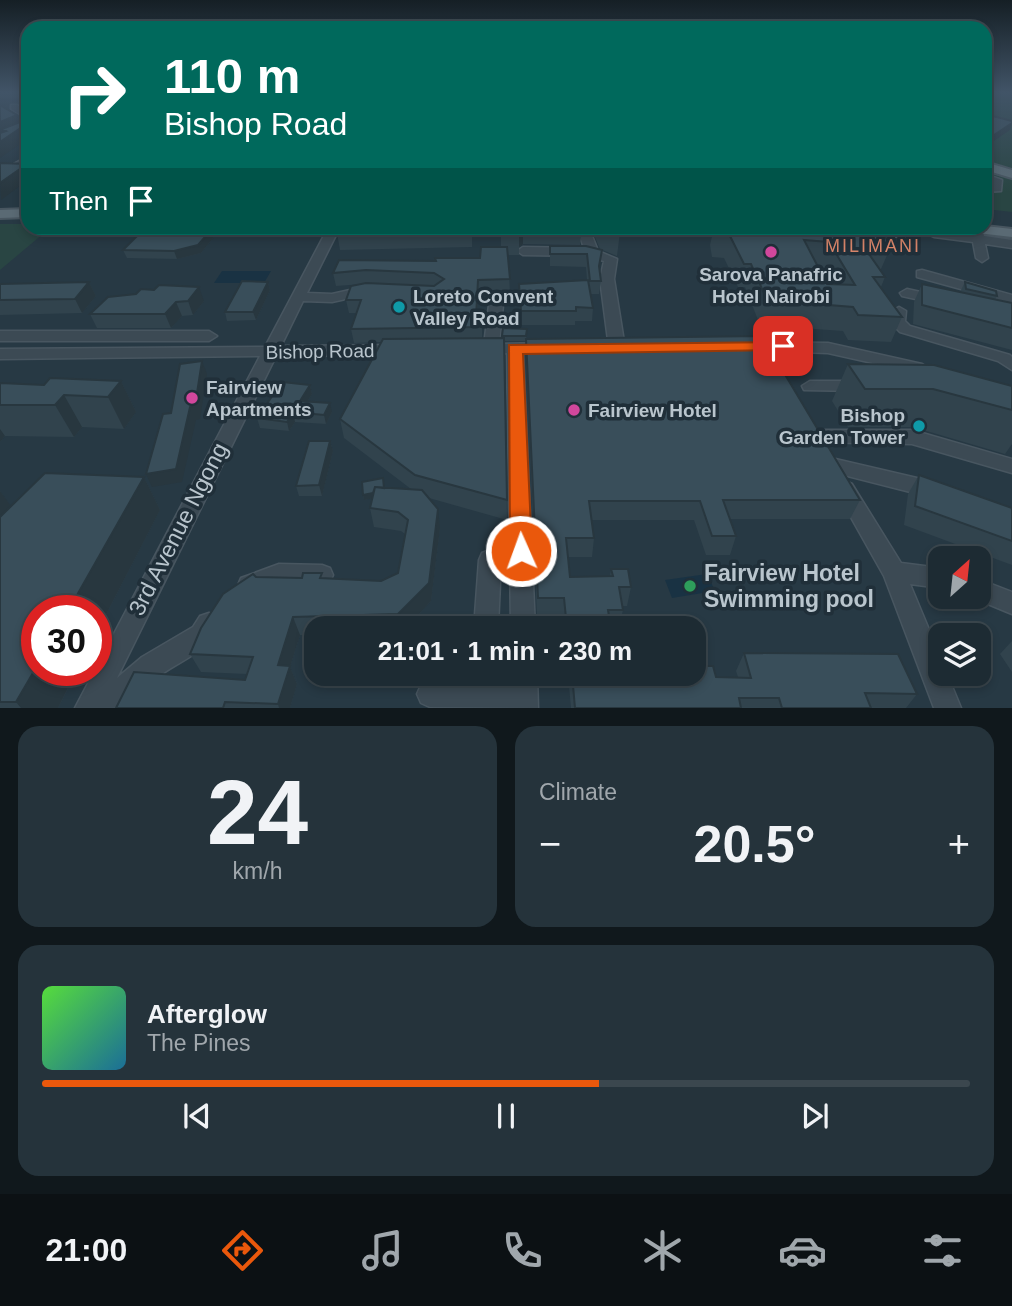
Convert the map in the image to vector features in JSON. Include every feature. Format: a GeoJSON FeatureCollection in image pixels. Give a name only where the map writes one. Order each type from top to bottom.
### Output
{"type":"FeatureCollection","features":[{"type":"Feature","properties":{"kind":"main road"},"geometry":{"type":"LineString","coordinates":[[992,171],[1012,174]]}},
{"type":"Feature","properties":{"kind":"main road"},"geometry":{"type":"LineString","coordinates":[[0,214],[21,214]]}},
{"type":"Feature","properties":{"kind":"main road"},"geometry":{"type":"LineString","coordinates":[[992,227],[1012,224]]}},
{"type":"Feature","properties":{"kind":"main road"},"geometry":{"type":"LineString","coordinates":[[992,231],[1012,233]]}},
{"type":"Feature","properties":{"kind":"street"},"geometry":{"type":"LineString","coordinates":[[2,134],[21,129]]}},
{"type":"Feature","properties":{"kind":"street"},"geometry":{"type":"LineString","coordinates":[[2,134],[21,135]]}},
{"type":"Feature","properties":{"kind":"street"},"geometry":{"type":"LineString","coordinates":[[0,169],[14,168],[21,164]]}},
{"type":"Feature","properties":{"kind":"street"},"geometry":{"type":"LineString","coordinates":[[992,170],[1012,169]]}},
{"type":"Feature","properties":{"kind":"street"},"geometry":{"type":"LineString","coordinates":[[992,176],[998,182],[997,189],[992,189]]}},
{"type":"Feature","properties":{"kind":"street","name":"3rd Avenue Ngong"},"geometry":{"type":"LineString","coordinates":[[88,708],[330,235]]}},
{"type":"Feature","properties":{"kind":"street"},"geometry":{"type":"LineString","coordinates":[[586,235],[592,253]]}},
{"type":"Feature","properties":{"kind":"street"},"geometry":{"type":"LineString","coordinates":[[820,244],[835,235]]}},
{"type":"Feature","properties":{"kind":"street"},"geometry":{"type":"LineString","coordinates":[[978,235],[982,258]]}},
{"type":"Feature","properties":{"kind":"street"},"geometry":{"type":"LineString","coordinates":[[991,235],[1012,244]]}},
{"type":"Feature","properties":{"kind":"street"},"geometry":{"type":"LineString","coordinates":[[523,251],[592,253],[611,259],[607,279],[616,348]]}},
{"type":"Feature","properties":{"kind":"street"},"geometry":{"type":"LineString","coordinates":[[922,274],[1012,299]]}},
{"type":"Feature","properties":{"kind":"street"},"geometry":{"type":"LineString","coordinates":[[298,297],[332,298],[361,291],[382,290]]}},
{"type":"Feature","properties":{"kind":"street"},"geometry":{"type":"LineString","coordinates":[[907,293],[960,305]]}},
{"type":"Feature","properties":{"kind":"street"},"geometry":{"type":"LineString","coordinates":[[491,349],[496,305]]}},
{"type":"Feature","properties":{"kind":"street"},"geometry":{"type":"LineString","coordinates":[[899,311],[897,323],[905,329],[1004,358],[1012,365]]}},
{"type":"Feature","properties":{"kind":"street"},"geometry":{"type":"LineString","coordinates":[[0,336],[209,335]]}},
{"type":"Feature","properties":{"kind":"street"},"geometry":{"type":"LineString","coordinates":[[737,347],[841,350],[933,372]]}},
{"type":"Feature","properties":{"kind":"street"},"geometry":{"type":"LineString","coordinates":[[764,347],[776,369]]}},
{"type":"Feature","properties":{"kind":"street"},"geometry":{"type":"LineString","coordinates":[[463,350],[563,348]]}},
{"type":"Feature","properties":{"kind":"street"},"geometry":{"type":"LineString","coordinates":[[514,349],[523,616]]}},
{"type":"Feature","properties":{"kind":"street","name":"Bishop Road"},"geometry":{"type":"LineString","coordinates":[[3,357],[408,350]]}},
{"type":"Feature","properties":{"kind":"street"},"geometry":{"type":"LineString","coordinates":[[1011,382],[1012,372]]}},
{"type":"Feature","properties":{"kind":"street"},"geometry":{"type":"LineString","coordinates":[[810,386],[879,386]]}},
{"type":"Feature","properties":{"kind":"street"},"geometry":{"type":"LineString","coordinates":[[802,414],[894,572],[948,708]]}},
{"type":"Feature","properties":{"kind":"street"},"geometry":{"type":"LineString","coordinates":[[815,437],[912,437],[1012,466]]}},
{"type":"Feature","properties":{"kind":"street"},"geometry":{"type":"LineString","coordinates":[[831,465],[909,482],[952,497]]}},
{"type":"Feature","properties":{"kind":"street"},"geometry":{"type":"LineString","coordinates":[[487,616],[490,560]]}},
{"type":"Feature","properties":{"kind":"street"},"geometry":{"type":"LineString","coordinates":[[894,572],[928,577]]}},
{"type":"Feature","properties":{"kind":"street"},"geometry":{"type":"LineString","coordinates":[[102,708],[151,666],[202,635],[227,599],[251,583],[279,574],[322,575]]}},
{"type":"Feature","properties":{"kind":"street"},"geometry":{"type":"LineString","coordinates":[[991,594],[1012,603]]}},
{"type":"Feature","properties":{"kind":"street"},"geometry":{"type":"LineString","coordinates":[[430,694],[477,686]]}},
{"type":"Feature","properties":{"kind":"street"},"geometry":{"type":"LineString","coordinates":[[490,686],[525,691]]}},
{"type":"Feature","properties":{"kind":"green space"},"geometry":{"type":"Polygon","coordinates":[[[992,126],[1012,126],[1012,212],[992,210],[992,126]]]}},
{"type":"Feature","properties":{"kind":"green space"},"geometry":{"type":"Polygon","coordinates":[[[0,224],[21,224],[21,235],[42,235],[0,270],[0,224]]]}},
{"type":"Feature","properties":{"kind":"water"},"geometry":{"type":"Polygon","coordinates":[[[222,271],[271,271],[264,283],[214,283],[222,271]]]}},
{"type":"Feature","properties":{"kind":"water","name":"Fairview Hotel Swimming pool"},"geometry":{"type":"Polygon","coordinates":[[[707,574],[715,591],[672,598],[665,580],[707,574]]]}},
{"type":"Feature","properties":{"kind":"building"},"geometry":{"type":"Polygon","coordinates":[[[21,126],[0,142],[0,133],[6,131],[2,129],[21,126]]]}},
{"type":"Feature","properties":{"kind":"building"},"geometry":{"type":"Polygon","coordinates":[[[992,126],[1007,126],[992,136],[992,126]]]}},
{"type":"Feature","properties":{"kind":"building"},"geometry":{"type":"Polygon","coordinates":[[[0,163],[21,164],[21,168],[0,183],[0,163]]]}},
{"type":"Feature","properties":{"kind":"building"},"geometry":{"type":"Polygon","coordinates":[[[138,235],[207,235],[198,245],[174,251],[123,250],[138,235]]]}},
{"type":"Feature","properties":{"kind":"building"},"geometry":{"type":"Polygon","coordinates":[[[717,235],[884,235],[891,246],[862,244],[885,277],[873,277],[902,317],[858,315],[853,307],[767,300],[751,264],[744,264],[730,236],[717,235]],[[804,240],[827,284],[855,285],[829,242],[804,240]]]}},
{"type":"Feature","properties":{"kind":"building"},"geometry":{"type":"Polygon","coordinates":[[[550,246],[586,246],[602,250],[599,266],[601,281],[590,281],[587,254],[550,254],[550,246]]]}},
{"type":"Feature","properties":{"kind":"building"},"geometry":{"type":"Polygon","coordinates":[[[481,247],[507,247],[510,279],[478,280],[476,318],[482,318],[481,327],[351,329],[361,300],[346,300],[351,286],[366,283],[434,286],[444,279],[434,273],[366,270],[333,273],[339,260],[436,261],[435,258],[480,258],[481,247]]]}},
{"type":"Feature","properties":{"kind":"building"},"geometry":{"type":"Polygon","coordinates":[[[588,280],[593,308],[576,307],[576,311],[521,311],[519,284],[588,280]]]}},
{"type":"Feature","properties":{"kind":"building"},"geometry":{"type":"Polygon","coordinates":[[[242,281],[268,282],[253,312],[225,312],[242,281]]]}},
{"type":"Feature","properties":{"kind":"building"},"geometry":{"type":"Polygon","coordinates":[[[89,282],[75,299],[0,300],[0,284],[89,282]]]}},
{"type":"Feature","properties":{"kind":"building"},"geometry":{"type":"Polygon","coordinates":[[[965,282],[996,291],[997,296],[966,289],[965,282]]]}},
{"type":"Feature","properties":{"kind":"building"},"geometry":{"type":"Polygon","coordinates":[[[922,284],[1012,303],[1012,328],[922,305],[922,284]]]}},
{"type":"Feature","properties":{"kind":"building"},"geometry":{"type":"Polygon","coordinates":[[[159,285],[199,287],[188,301],[176,302],[165,314],[90,314],[108,297],[136,294],[141,289],[154,290],[159,285]]]}},
{"type":"Feature","properties":{"kind":"building"},"geometry":{"type":"Polygon","coordinates":[[[503,328],[527,329],[526,336],[502,336],[503,328]]]}},
{"type":"Feature","properties":{"kind":"building"},"geometry":{"type":"Polygon","coordinates":[[[762,336],[860,500],[723,500],[736,536],[712,536],[700,501],[589,501],[594,538],[566,538],[570,577],[613,576],[611,569],[628,569],[631,587],[619,587],[623,610],[608,610],[609,616],[566,616],[564,598],[538,598],[526,339],[762,336]]]}},
{"type":"Feature","properties":{"kind":"building"},"geometry":{"type":"Polygon","coordinates":[[[504,338],[507,500],[415,475],[340,419],[383,339],[504,338]]]}},
{"type":"Feature","properties":{"kind":"building"},"geometry":{"type":"Polygon","coordinates":[[[202,361],[195,406],[190,407],[176,469],[146,474],[163,414],[171,413],[180,364],[202,361]]]}},
{"type":"Feature","properties":{"kind":"building"},"geometry":{"type":"Polygon","coordinates":[[[848,364],[934,365],[1012,386],[1012,410],[933,389],[865,389],[848,364]]]}},
{"type":"Feature","properties":{"kind":"building"},"geometry":{"type":"Polygon","coordinates":[[[50,378],[121,381],[108,397],[64,395],[55,405],[0,405],[0,383],[44,385],[50,378]]]}},
{"type":"Feature","properties":{"kind":"building"},"geometry":{"type":"Polygon","coordinates":[[[282,382],[310,385],[300,401],[330,403],[324,415],[293,412],[287,422],[257,418],[282,382]]]}},
{"type":"Feature","properties":{"kind":"building"},"geometry":{"type":"Polygon","coordinates":[[[309,441],[330,441],[319,485],[296,486],[309,441]]]}},
{"type":"Feature","properties":{"kind":"building"},"geometry":{"type":"Polygon","coordinates":[[[45,473],[144,477],[77,595],[21,595],[21,686],[25,686],[16,702],[0,702],[0,517],[45,473]]]}},
{"type":"Feature","properties":{"kind":"building"},"geometry":{"type":"Polygon","coordinates":[[[919,475],[1012,508],[1012,541],[915,506],[919,475]]]}},
{"type":"Feature","properties":{"kind":"building"},"geometry":{"type":"Polygon","coordinates":[[[383,478],[384,488],[375,487],[373,493],[363,495],[362,482],[383,478]]]}},
{"type":"Feature","properties":{"kind":"building"},"geometry":{"type":"Polygon","coordinates":[[[375,487],[422,490],[438,509],[429,583],[398,614],[293,617],[278,665],[290,666],[278,704],[225,702],[223,708],[116,708],[134,672],[245,680],[253,657],[190,654],[201,628],[223,594],[253,574],[256,577],[302,578],[303,573],[322,573],[320,578],[381,581],[398,573],[408,520],[398,512],[370,508],[375,487]]]}},
{"type":"Feature","properties":{"kind":"building"},"geometry":{"type":"Polygon","coordinates":[[[744,653],[898,654],[917,694],[865,693],[871,708],[782,708],[779,698],[739,698],[741,708],[575,708],[573,686],[706,686],[706,666],[713,666],[716,677],[751,678],[744,653]]]}},
{"type":"Feature","properties":{"kind":"place","name":"Sarova Panafric Hotel Nairobi"},"geometry":{"type":"Point","coordinates":[771,252]}},
{"type":"Feature","properties":{"kind":"place","name":"Loreto Convent Valley Road"},"geometry":{"type":"Point","coordinates":[399,307]}},
{"type":"Feature","properties":{"kind":"place","name":"Fairview Apartments"},"geometry":{"type":"Point","coordinates":[192,398]}},
{"type":"Feature","properties":{"kind":"place","name":"Fairview Hotel"},"geometry":{"type":"Point","coordinates":[574,410]}},
{"type":"Feature","properties":{"kind":"place","name":"Bishop Garden Tower"},"geometry":{"type":"Point","coordinates":[919,426]}},
{"type":"Feature","properties":{"kind":"place","name":"Fairview Hotel Swimming pool"},"geometry":{"type":"Point","coordinates":[690,586]}},
{"type":"Feature","properties":{"kind":"district","name":"MILIMANI"},"geometry":{"type":"Point","coordinates":[873,246]}},
{"type":"Feature","properties":{"kind":"route"},"geometry":{"type":"LineString","coordinates":[[521,551],[514,349],[783,346]]}}]}
